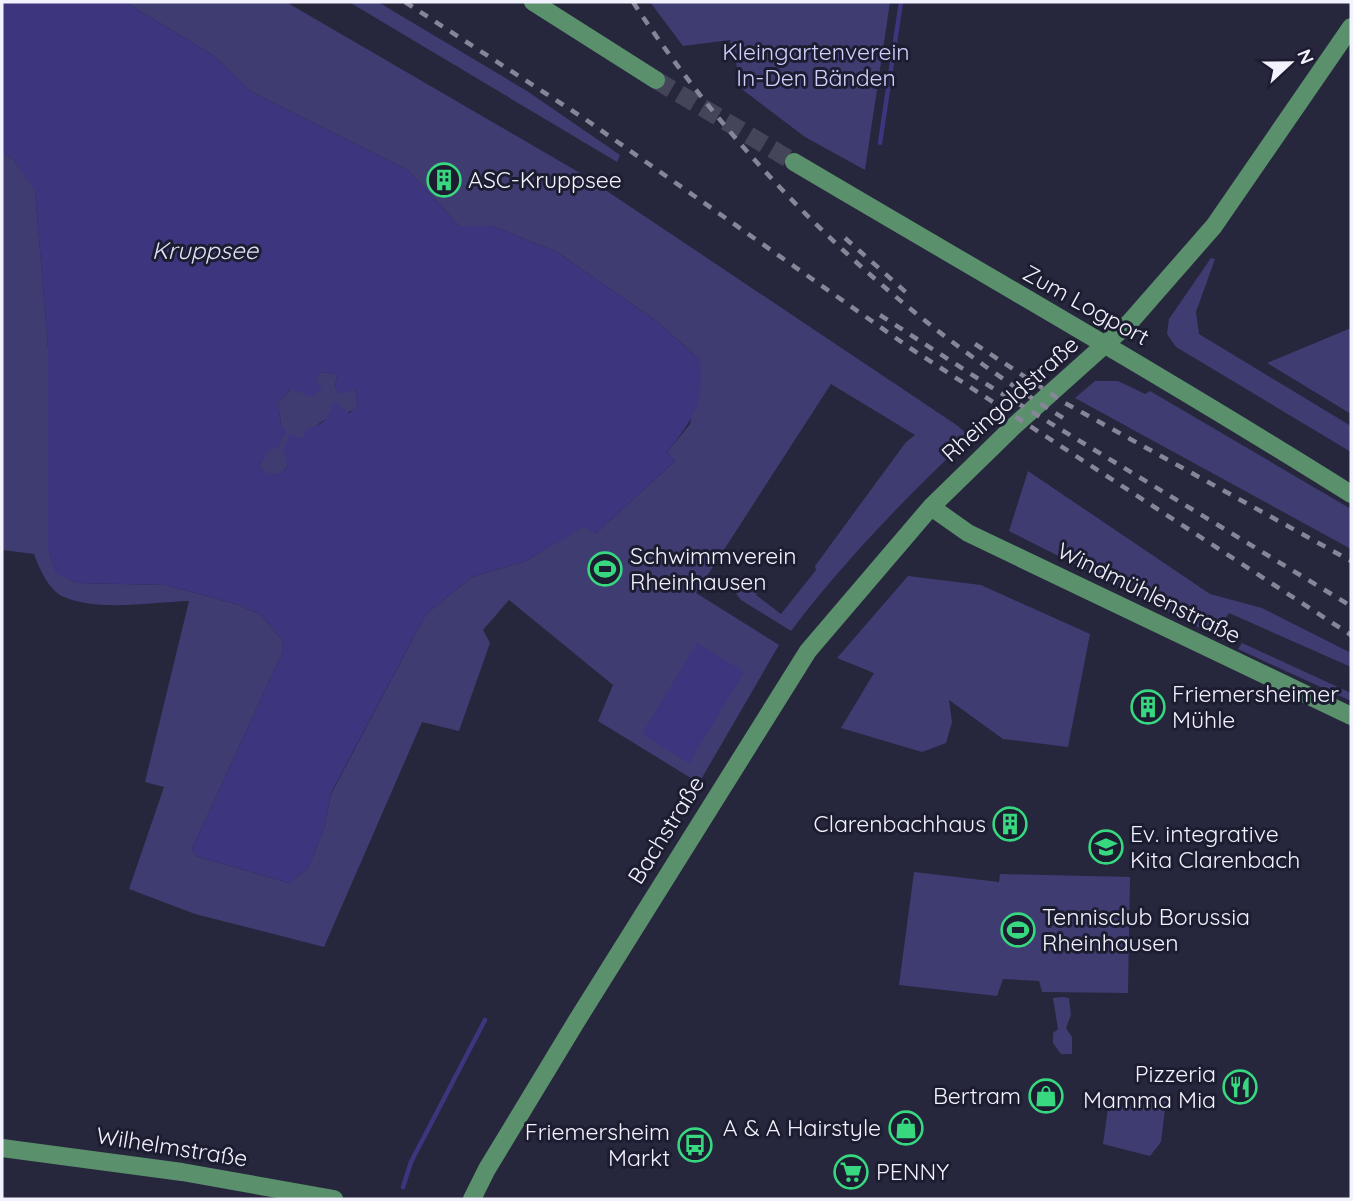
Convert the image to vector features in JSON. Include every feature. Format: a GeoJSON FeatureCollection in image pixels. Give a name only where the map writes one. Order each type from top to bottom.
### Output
{"type":"FeatureCollection","features":[{"type":"Feature","properties":{"kind":"street"},"geometry":{"type":"LineString","coordinates":[[533,2],[656,79]]}},
{"type":"Feature","properties":{"kind":"street","name":"Rheingoldstraße"},"geometry":{"type":"LineString","coordinates":[[930,507],[1014,426],[1105,346],[1214,226],[1351,27]]}},
{"type":"Feature","properties":{"kind":"street","name":"Zum Logport"},"geometry":{"type":"LineString","coordinates":[[794,162],[1351,494]]}},
{"type":"Feature","properties":{"kind":"street","name":"Windmühlenstraße"},"geometry":{"type":"LineString","coordinates":[[930,507],[968,533],[1351,716]]}},
{"type":"Feature","properties":{"kind":"street","name":"Bachstraße"},"geometry":{"type":"LineString","coordinates":[[472,1199],[498,1150],[784,686],[808,651],[930,507]]}},
{"type":"Feature","properties":{"kind":"street","name":"Wilhelmstraße"},"geometry":{"type":"LineString","coordinates":[[2,1149],[182,1172],[334,1199]]}},
{"type":"Feature","properties":{"kind":"green space"},"geometry":{"type":"Polygon","coordinates":[[[125,2],[286,2],[580,173],[958,426],[970,437],[876,530],[791,631],[741,600],[735,592],[740,576],[758,591],[756,595],[781,614],[816,570],[815,566],[906,442],[915,435],[831,384],[696,593],[779,645],[699,783],[598,721],[613,685],[509,600],[483,630],[490,643],[459,731],[422,722],[324,947],[195,914],[129,889],[164,787],[145,782],[189,601],[126,605],[78,602],[54,590],[34,554],[2,550],[2,153],[14,160],[35,190],[48,348],[48,549],[56,572],[77,583],[166,585],[239,605],[261,615],[282,640],[283,651],[192,849],[196,856],[289,883],[308,868],[324,828],[331,794],[426,614],[472,577],[526,561],[585,525],[595,534],[675,461],[667,452],[690,424],[700,360],[659,323],[557,252],[492,226],[459,226],[408,170],[250,91],[213,55],[125,2]]]}},
{"type":"Feature","properties":{"kind":"green space"},"geometry":{"type":"Polygon","coordinates":[[[349,2],[378,2],[527,91],[620,155],[617,162],[349,2]]]}},
{"type":"Feature","properties":{"kind":"green space","name":"Kleingartenverein In-Den Bänden"},"geometry":{"type":"Polygon","coordinates":[[[650,2],[890,2],[865,170],[805,137],[743,90],[730,40],[683,46],[650,2]]]}},
{"type":"Feature","properties":{"kind":"green space"},"geometry":{"type":"Polygon","coordinates":[[[1211,258],[1215,259],[1196,312],[1199,334],[1351,426],[1351,452],[1176,347],[1167,334],[1169,319],[1211,258]]]}},
{"type":"Feature","properties":{"kind":"green space"},"geometry":{"type":"Polygon","coordinates":[[[1351,328],[1351,414],[1267,363],[1351,328]]]}},
{"type":"Feature","properties":{"kind":"green space"},"geometry":{"type":"Polygon","coordinates":[[[320,372],[337,374],[335,388],[355,389],[358,406],[320,423],[302,442],[283,473],[269,475],[259,467],[281,424],[278,403],[291,389],[316,381],[320,372]]]}},
{"type":"Feature","properties":{"kind":"green space"},"geometry":{"type":"Polygon","coordinates":[[[1095,381],[1118,381],[1145,394],[1150,391],[1351,509],[1351,549],[1075,398],[1095,381]]]}},
{"type":"Feature","properties":{"kind":"green space"},"geometry":{"type":"Polygon","coordinates":[[[1028,471],[1210,594],[1262,608],[1351,653],[1351,667],[1229,613],[1218,629],[1225,641],[1009,531],[1028,471]]]}},
{"type":"Feature","properties":{"kind":"green space"},"geometry":{"type":"Polygon","coordinates":[[[908,576],[981,585],[1090,634],[1068,747],[1003,739],[949,700],[952,722],[946,743],[922,752],[841,728],[874,673],[837,658],[908,576]]]}},
{"type":"Feature","properties":{"kind":"green space"},"geometry":{"type":"Polygon","coordinates":[[[1242,643],[1351,693],[1351,701],[1238,649],[1242,643]]]}},
{"type":"Feature","properties":{"kind":"green space","name":"Tennisclub Borussia Rheinhausen"},"geometry":{"type":"Polygon","coordinates":[[[914,872],[999,882],[1000,874],[1130,877],[1128,993],[1042,992],[1039,981],[1003,979],[997,996],[899,985],[914,872]]]}},
{"type":"Feature","properties":{"kind":"green space"},"geometry":{"type":"Polygon","coordinates":[[[1053,998],[1069,998],[1071,1015],[1066,1028],[1072,1037],[1072,1054],[1061,1054],[1053,1043],[1053,1033],[1058,1029],[1053,998]]]}},
{"type":"Feature","properties":{"kind":"green space"},"geometry":{"type":"Polygon","coordinates":[[[1166,1101],[1161,1142],[1150,1156],[1103,1144],[1108,1108],[1166,1101]]]}},
{"type":"Feature","properties":{"kind":"water","name":"Kruppsee"},"geometry":{"type":"Polygon","coordinates":[[[2,2],[125,2],[213,55],[250,91],[408,170],[459,226],[492,226],[557,252],[659,323],[700,360],[700,388],[695,410],[667,452],[675,461],[595,534],[585,526],[526,561],[472,577],[426,614],[331,793],[324,828],[308,868],[289,883],[196,856],[192,849],[283,651],[282,640],[261,615],[239,605],[166,585],[77,583],[56,573],[48,549],[48,348],[35,191],[14,160],[2,153],[2,2]],[[320,372],[316,381],[322,389],[312,397],[291,389],[278,403],[281,424],[286,432],[277,449],[269,449],[259,467],[269,474],[283,473],[288,465],[283,451],[290,434],[303,439],[307,428],[318,425],[325,419],[334,401],[349,413],[358,406],[355,389],[339,394],[335,388],[337,374],[320,372]]]}},
{"type":"Feature","properties":{"kind":"water"},"geometry":{"type":"Polygon","coordinates":[[[697,643],[744,672],[689,763],[642,734],[697,643]]]}},
{"type":"Feature","properties":{"kind":"waterway"},"geometry":{"type":"LineString","coordinates":[[880,143],[901,2]]}},
{"type":"Feature","properties":{"kind":"waterway"},"geometry":{"type":"LineString","coordinates":[[403,1187],[411,1162],[485,1020]]}},
{"type":"Feature","properties":{"kind":"tunnel"},"geometry":{"type":"LineString","coordinates":[[656,80],[794,162]]}},
{"type":"Feature","properties":{"kind":"railway"},"geometry":{"type":"LineString","coordinates":[[405,2],[585,119],[910,348],[1351,635]]}},
{"type":"Feature","properties":{"kind":"railway"},"geometry":{"type":"LineString","coordinates":[[633,2],[676,64],[723,124],[827,235],[943,335],[1068,421]]}},
{"type":"Feature","properties":{"kind":"railway"},"geometry":{"type":"LineString","coordinates":[[845,238],[908,294]]}},
{"type":"Feature","properties":{"kind":"railway"},"geometry":{"type":"LineString","coordinates":[[880,315],[991,387],[1351,606]]}},
{"type":"Feature","properties":{"kind":"railway"},"geometry":{"type":"LineString","coordinates":[[975,344],[1065,403],[1351,561]]}},
{"type":"Feature","properties":{"kind":"place","name":"ASC-Kruppsee"},"geometry":{"type":"Point","coordinates":[444,180]}},
{"type":"Feature","properties":{"kind":"place","name":"Schwimmverein Rheinhausen"},"geometry":{"type":"Point","coordinates":[605,569]}},
{"type":"Feature","properties":{"kind":"place","name":"Friemersheimer Mühle"},"geometry":{"type":"Point","coordinates":[1148,707]}},
{"type":"Feature","properties":{"kind":"place","name":"Clarenbachhaus"},"geometry":{"type":"Point","coordinates":[1010,824]}},
{"type":"Feature","properties":{"kind":"place","name":"Ev. integrative Kita Clarenbach"},"geometry":{"type":"Point","coordinates":[1106,847]}},
{"type":"Feature","properties":{"kind":"place","name":"Tennisclub Borussia Rheinhausen"},"geometry":{"type":"Point","coordinates":[1018,930]}},
{"type":"Feature","properties":{"kind":"place","name":"Pizzeria Mamma Mia"},"geometry":{"type":"Point","coordinates":[1240,1087]}},
{"type":"Feature","properties":{"kind":"place","name":"Bertram"},"geometry":{"type":"Point","coordinates":[1046,1096]}},
{"type":"Feature","properties":{"kind":"place","name":"A & A Hairstyle"},"geometry":{"type":"Point","coordinates":[906,1128]}},
{"type":"Feature","properties":{"kind":"place","name":"Friemersheim Markt"},"geometry":{"type":"Point","coordinates":[695,1145]}},
{"type":"Feature","properties":{"kind":"place","name":"PENNY"},"geometry":{"type":"Point","coordinates":[851,1172]}}]}
